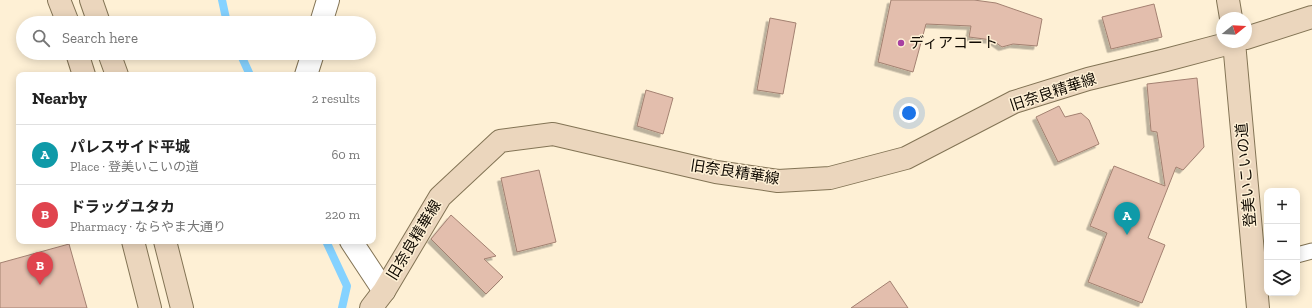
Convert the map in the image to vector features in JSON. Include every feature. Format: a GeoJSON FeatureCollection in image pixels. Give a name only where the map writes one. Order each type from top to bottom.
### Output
{"type":"FeatureCollection","features":[{"type":"Feature","properties":{"kind":"street"},"geometry":{"type":"LineString","coordinates":[[59,0],[65,16]]}},
{"type":"Feature","properties":{"kind":"street"},"geometry":{"type":"LineString","coordinates":[[91,0],[97,16]]}},
{"type":"Feature","properties":{"kind":"street"},"geometry":{"type":"LineString","coordinates":[[323,16],[328,0]]}},
{"type":"Feature","properties":{"kind":"street"},"geometry":{"type":"LineString","coordinates":[[1228,0],[1230,12]]}},
{"type":"Feature","properties":{"kind":"street"},"geometry":{"type":"LineString","coordinates":[[1252,36],[1312,17]]}},
{"type":"Feature","properties":{"kind":"street","name":"旧奈良精華線"},"geometry":{"type":"LineString","coordinates":[[378,299],[440,197],[500,140],[553,134],[716,172],[778,181],[830,178],[906,158],[1014,102],[1088,79],[1216,47]]}},
{"type":"Feature","properties":{"kind":"street","name":"登美いこいの道"},"geometry":{"type":"LineString","coordinates":[[1235,48],[1260,266],[1258,308]]}},
{"type":"Feature","properties":{"kind":"street"},"geometry":{"type":"LineString","coordinates":[[80,60],[83,72]]}},
{"type":"Feature","properties":{"kind":"street"},"geometry":{"type":"LineString","coordinates":[[111,60],[115,72]]}},
{"type":"Feature","properties":{"kind":"street"},"geometry":{"type":"LineString","coordinates":[[307,72],[311,60]]}},
{"type":"Feature","properties":{"kind":"street"},"geometry":{"type":"LineString","coordinates":[[134,244],[150,308]]}},
{"type":"Feature","properties":{"kind":"street"},"geometry":{"type":"LineString","coordinates":[[166,244],[182,308]]}},
{"type":"Feature","properties":{"kind":"street"},"geometry":{"type":"LineString","coordinates":[[352,244],[378,299]]}},
{"type":"Feature","properties":{"kind":"lane"},"geometry":{"type":"LineString","coordinates":[[1300,254],[1312,251]]}},
{"type":"Feature","properties":{"kind":"building"},"geometry":{"type":"Polygon","coordinates":[[[891,0],[974,0],[996,3],[1042,19],[1037,46],[1013,44],[1002,47],[992,40],[969,37],[971,26],[926,24],[913,72],[878,62],[891,0]]]}},
{"type":"Feature","properties":{"kind":"building"},"geometry":{"type":"Polygon","coordinates":[[[1154,4],[1162,37],[1111,49],[1102,17],[1154,4]]]}},
{"type":"Feature","properties":{"kind":"building"},"geometry":{"type":"Polygon","coordinates":[[[770,18],[796,23],[783,94],[757,90],[770,18]]]}},
{"type":"Feature","properties":{"kind":"building"},"geometry":{"type":"Polygon","coordinates":[[[1197,78],[1204,147],[1183,170],[1176,167],[1148,238],[1165,245],[1142,303],[1088,282],[1107,233],[1090,226],[1114,166],[1165,186],[1157,132],[1151,131],[1147,84],[1197,78]]]}},
{"type":"Feature","properties":{"kind":"building"},"geometry":{"type":"Polygon","coordinates":[[[646,90],[673,98],[663,134],[637,126],[646,90]]]}},
{"type":"Feature","properties":{"kind":"building"},"geometry":{"type":"Polygon","coordinates":[[[1059,106],[1065,117],[1081,113],[1089,120],[1099,144],[1058,162],[1036,117],[1059,106]]]}},
{"type":"Feature","properties":{"kind":"building"},"geometry":{"type":"Polygon","coordinates":[[[539,170],[556,242],[517,252],[501,178],[539,170]]]}},
{"type":"Feature","properties":{"kind":"building"},"geometry":{"type":"Polygon","coordinates":[[[451,215],[496,256],[484,259],[503,277],[486,294],[431,239],[451,215]]]}},
{"type":"Feature","properties":{"kind":"building"},"geometry":{"type":"Polygon","coordinates":[[[69,244],[87,308],[0,308],[0,263],[69,244]]]}},
{"type":"Feature","properties":{"kind":"building"},"geometry":{"type":"Polygon","coordinates":[[[890,281],[908,308],[851,308],[890,281]]]}},
{"type":"Feature","properties":{"kind":"waterway"},"geometry":{"type":"LineString","coordinates":[[222,0],[225,16]]}},
{"type":"Feature","properties":{"kind":"waterway"},"geometry":{"type":"LineString","coordinates":[[243,60],[249,72]]}},
{"type":"Feature","properties":{"kind":"waterway"},"geometry":{"type":"LineString","coordinates":[[327,244],[347,286],[342,308]]}},
{"type":"Feature","properties":{"kind":"place","name":"ディアコート"},"geometry":{"type":"Point","coordinates":[901,43]}},
{"type":"Feature","properties":{"kind":"place","name":"パレスサイド平城"},"geometry":{"type":"Point","coordinates":[1127,235]}},
{"type":"Feature","properties":{"kind":"place","name":"ドラッグユタカ"},"geometry":{"type":"Point","coordinates":[40,285]}}]}
